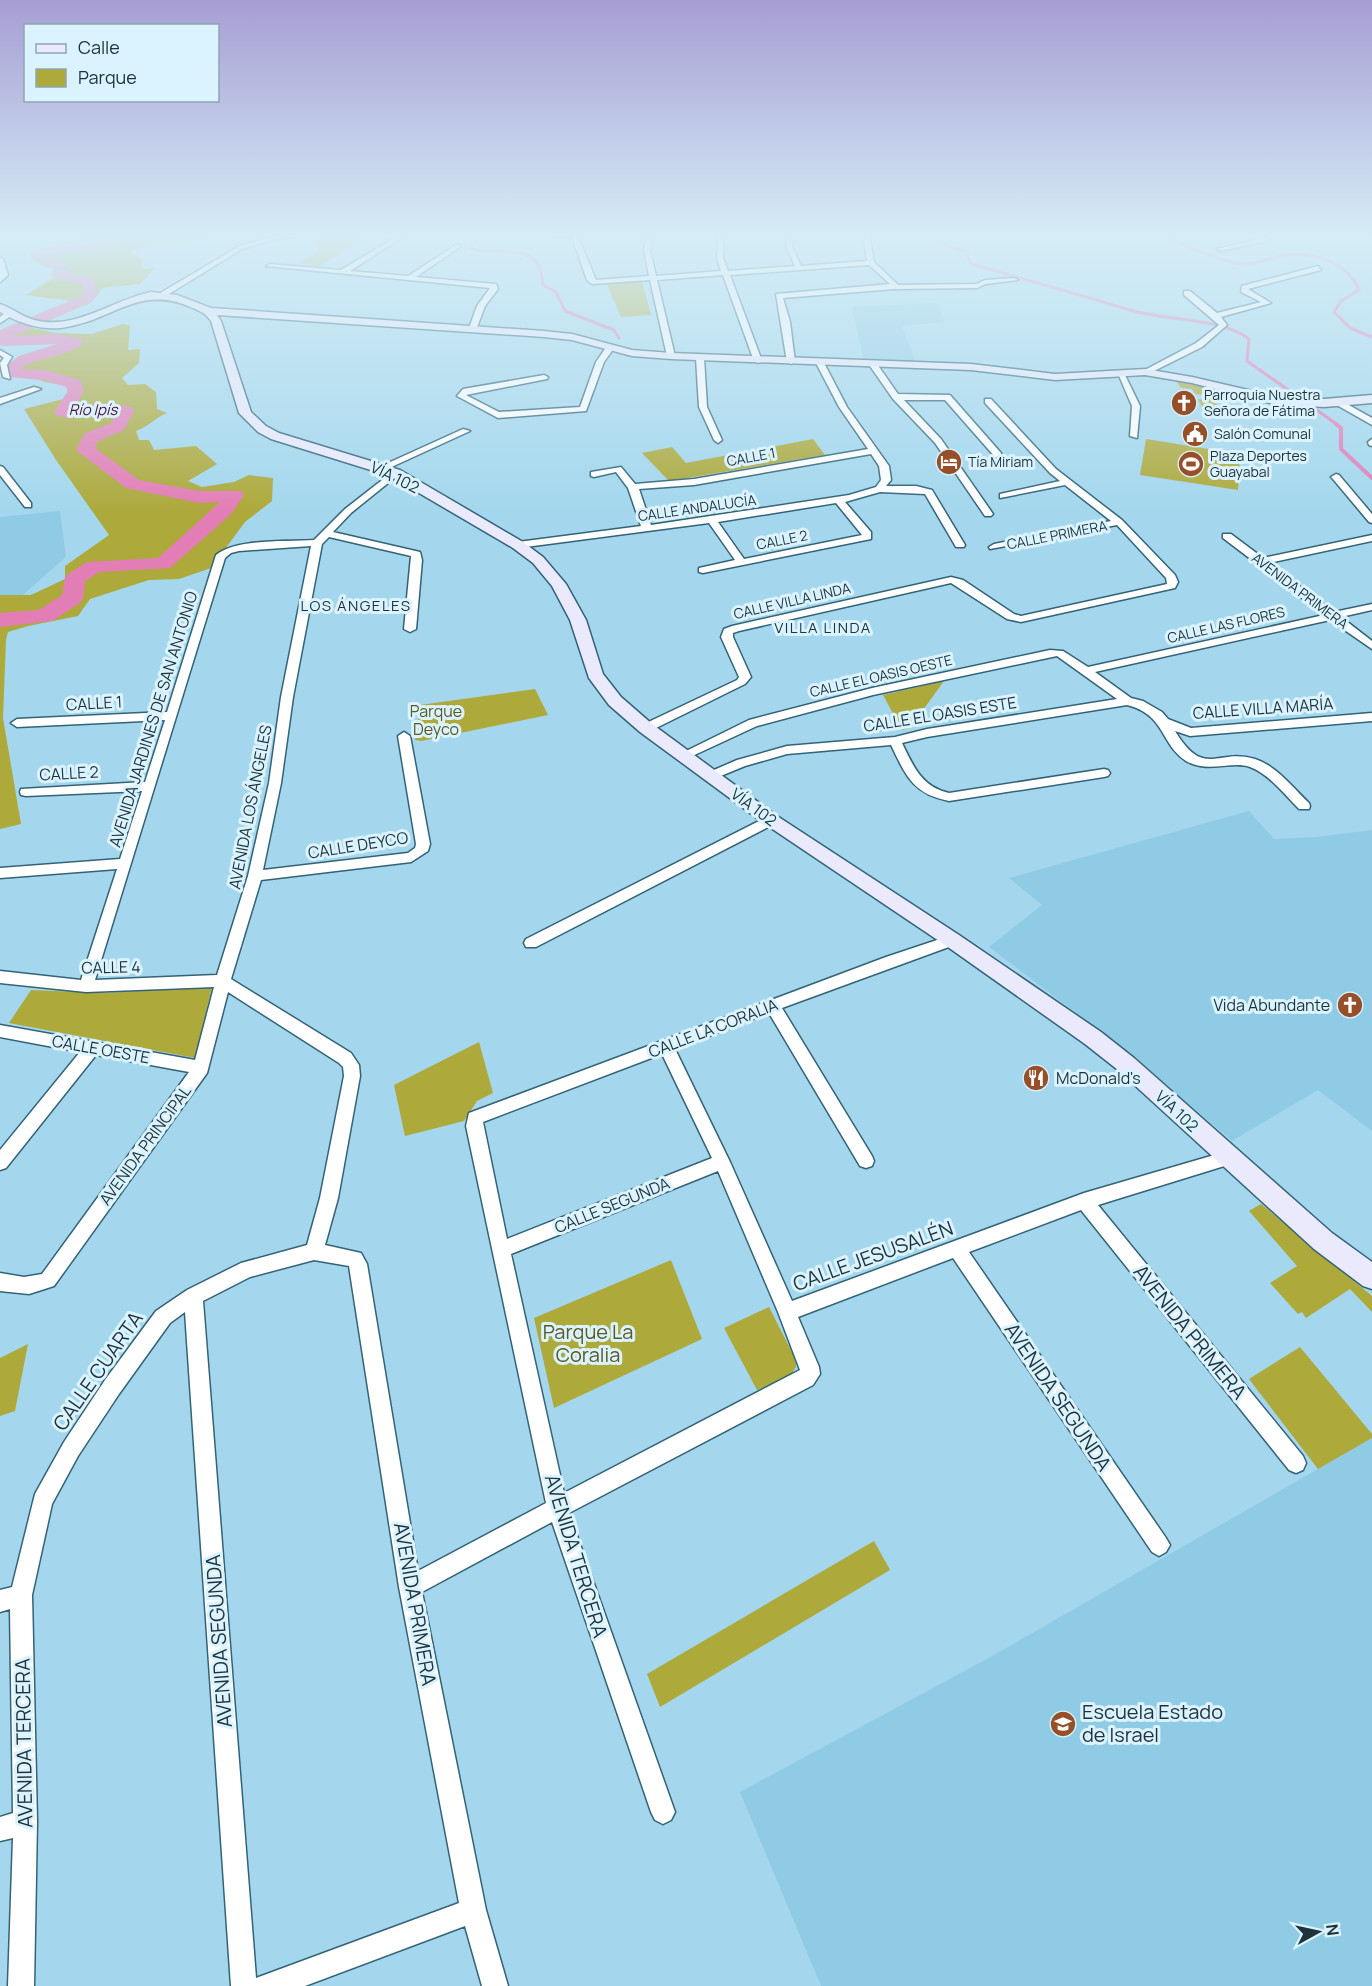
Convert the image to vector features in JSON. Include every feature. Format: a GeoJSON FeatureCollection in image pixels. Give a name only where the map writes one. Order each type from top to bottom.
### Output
{"type":"FeatureCollection","features":[{"type":"Feature","properties":{"kind":"main road","name":"VÍA 102"},"geometry":{"type":"LineString","coordinates":[[217,327],[245,413],[251,421],[275,436],[389,470],[518,545],[538,560],[559,584],[578,620],[595,675],[615,701],[646,728],[771,820],[952,940],[1126,1064],[1228,1158],[1323,1240],[1372,1277]]}},
{"type":"Feature","properties":{"kind":"main road"},"geometry":{"type":"LineString","coordinates":[[474,327],[572,337],[610,348],[671,356],[874,366],[971,368],[1055,377],[1145,372],[1192,380],[1274,400],[1324,403],[1372,399]]}},
{"type":"Feature","properties":{"kind":"street"},"geometry":{"type":"LineString","coordinates":[[664,327],[671,356]]}},
{"type":"Feature","properties":{"kind":"street"},"geometry":{"type":"LineString","coordinates":[[745,327],[758,361]]}},
{"type":"Feature","properties":{"kind":"street"},"geometry":{"type":"LineString","coordinates":[[786,327],[790,362]]}},
{"type":"Feature","properties":{"kind":"street"},"geometry":{"type":"LineString","coordinates":[[1145,372],[1199,345],[1220,327]]}},
{"type":"Feature","properties":{"kind":"street"},"geometry":{"type":"LineString","coordinates":[[544,377],[463,392],[461,396],[498,415],[583,409],[600,362],[610,348]]}},
{"type":"Feature","properties":{"kind":"street"},"geometry":{"type":"LineString","coordinates":[[0,352],[8,357],[3,365],[7,377]]}},
{"type":"Feature","properties":{"kind":"street"},"geometry":{"type":"LineString","coordinates":[[700,358],[703,408],[718,440]]}},
{"type":"Feature","properties":{"kind":"street"},"geometry":{"type":"LineString","coordinates":[[820,363],[843,407],[886,473],[879,489]]}},
{"type":"Feature","properties":{"kind":"street"},"geometry":{"type":"LineString","coordinates":[[874,366],[896,397],[919,418],[938,441],[988,514]]}},
{"type":"Feature","properties":{"kind":"street"},"geometry":{"type":"LineString","coordinates":[[1120,373],[1136,406],[1134,436]]}},
{"type":"Feature","properties":{"kind":"street"},"geometry":{"type":"LineString","coordinates":[[0,400],[37,389]]}},
{"type":"Feature","properties":{"kind":"street"},"geometry":{"type":"LineString","coordinates":[[896,397],[947,397],[998,455]]}},
{"type":"Feature","properties":{"kind":"street"},"geometry":{"type":"LineString","coordinates":[[988,400],[1053,471],[1119,522]]}},
{"type":"Feature","properties":{"kind":"street"},"geometry":{"type":"LineString","coordinates":[[1338,402],[1372,422]]}},
{"type":"Feature","properties":{"kind":"street"},"geometry":{"type":"LineString","coordinates":[[321,538],[374,489],[389,470],[466,431]]}},
{"type":"Feature","properties":{"kind":"street","name":"CALLE 1"},"geometry":{"type":"LineString","coordinates":[[633,487],[694,482],[873,451]]}},
{"type":"Feature","properties":{"kind":"street"},"geometry":{"type":"LineString","coordinates":[[594,474],[616,468],[633,487],[647,528]]}},
{"type":"Feature","properties":{"kind":"street"},"geometry":{"type":"LineString","coordinates":[[0,470],[27,505]]}},
{"type":"Feature","properties":{"kind":"street"},"geometry":{"type":"LineString","coordinates":[[1336,477],[1372,520]]}},
{"type":"Feature","properties":{"kind":"street"},"geometry":{"type":"LineString","coordinates":[[1002,496],[1067,482]]}},
{"type":"Feature","properties":{"kind":"street"},"geometry":{"type":"LineString","coordinates":[[0,491],[14,489]]}},
{"type":"Feature","properties":{"kind":"street","name":"CALLE ANDALUCÍA"},"geometry":{"type":"LineString","coordinates":[[518,545],[712,520],[839,500],[879,489],[916,489],[929,492],[960,545]]}},
{"type":"Feature","properties":{"kind":"street","name":"CALLE 2"},"geometry":{"type":"LineString","coordinates":[[703,570],[867,537],[866,532],[839,500]]}},
{"type":"Feature","properties":{"kind":"street"},"geometry":{"type":"LineString","coordinates":[[712,520],[742,562]]}},
{"type":"Feature","properties":{"kind":"street","name":"CALLE PRIMERA"},"geometry":{"type":"LineString","coordinates":[[994,547],[1119,522]]}},
{"type":"Feature","properties":{"kind":"street","name":"CALLE VILLA LINDA"},"geometry":{"type":"LineString","coordinates":[[646,728],[741,682],[745,677],[727,637],[728,631],[736,628],[951,580],[959,582],[1011,617],[1021,619],[1171,586],[1173,582],[1171,578],[1119,522]]}},
{"type":"Feature","properties":{"kind":"street","name":"AVENIDA PRIMERA"},"geometry":{"type":"LineString","coordinates":[[1227,536],[1372,646]]}},
{"type":"Feature","properties":{"kind":"street","name":"AVENIDA JARDINES DE SAN ANTONIO"},"geometry":{"type":"LineString","coordinates":[[86,986],[220,557],[227,551],[239,548],[321,538],[416,554],[410,629]]}},
{"type":"Feature","properties":{"kind":"street","name":"AVENIDA LOS ÁNGELES"},"geometry":{"type":"LineString","coordinates":[[223,981],[255,876],[275,783],[287,698],[321,538]]}},
{"type":"Feature","properties":{"kind":"street"},"geometry":{"type":"LineString","coordinates":[[1261,562],[1372,538]]}},
{"type":"Feature","properties":{"kind":"street","name":"CALLE LAS FLORES"},"geometry":{"type":"LineString","coordinates":[[1086,671],[1372,607]]}},
{"type":"Feature","properties":{"kind":"street","name":"CALLE EL OASIS OESTE"},"geometry":{"type":"LineString","coordinates":[[684,755],[753,723],[872,692],[1050,653],[1059,653],[1086,671]]}},
{"type":"Feature","properties":{"kind":"street"},"geometry":{"type":"LineString","coordinates":[[1086,671],[1127,701]]}},
{"type":"Feature","properties":{"kind":"street","name":"CALLE VILLA MARÍA"},"geometry":{"type":"LineString","coordinates":[[1127,701],[1148,709],[1164,722],[1190,732],[1372,717]]}},
{"type":"Feature","properties":{"kind":"street","name":"CALLE EL OASIS ESTE"},"geometry":{"type":"LineString","coordinates":[[711,776],[741,763],[787,750],[895,741],[927,733],[1127,701]]}},
{"type":"Feature","properties":{"kind":"street","name":"CALLE 1"},"geometry":{"type":"LineString","coordinates":[[17,723],[172,716]]}},
{"type":"Feature","properties":{"kind":"street"},"geometry":{"type":"LineString","coordinates":[[1164,722],[1182,752],[1193,761],[1205,764],[1245,761],[1255,764],[1263,768],[1304,806]]}},
{"type":"Feature","properties":{"kind":"street","name":"CALLE DEYCO"},"geometry":{"type":"LineString","coordinates":[[255,876],[411,857],[421,851],[423,844],[404,736]]}},
{"type":"Feature","properties":{"kind":"street"},"geometry":{"type":"LineString","coordinates":[[895,741],[922,788],[936,796],[949,797],[1104,773]]}},
{"type":"Feature","properties":{"kind":"street","name":"CALLE 2"},"geometry":{"type":"LineString","coordinates":[[26,792],[150,786]]}},
{"type":"Feature","properties":{"kind":"street"},"geometry":{"type":"LineString","coordinates":[[531,943],[771,820]]}},
{"type":"Feature","properties":{"kind":"street"},"geometry":{"type":"LineString","coordinates":[[0,873],[125,863]]}},
{"type":"Feature","properties":{"kind":"street","name":"CALLE LA CORALIA"},"geometry":{"type":"LineString","coordinates":[[475,1118],[952,940]]}},
{"type":"Feature","properties":{"kind":"street","name":"CALLE 4"},"geometry":{"type":"LineString","coordinates":[[0,977],[86,986],[223,981]]}},
{"type":"Feature","properties":{"kind":"street"},"geometry":{"type":"LineString","coordinates":[[223,981],[345,1058],[351,1065],[352,1076],[329,1198],[314,1252]]}},
{"type":"Feature","properties":{"kind":"street","name":"AVENIDA PRINCIPAL"},"geometry":{"type":"LineString","coordinates":[[0,1282],[20,1288],[31,1287],[48,1280],[201,1068],[223,981]]}},
{"type":"Feature","properties":{"kind":"street"},"geometry":{"type":"LineString","coordinates":[[773,1006],[866,1161]]}},
{"type":"Feature","properties":{"kind":"street","name":"CALLE OESTE"},"geometry":{"type":"LineString","coordinates":[[0,1031],[201,1068]]}},
{"type":"Feature","properties":{"kind":"street"},"geometry":{"type":"LineString","coordinates":[[666,1046],[722,1162],[787,1312]]}},
{"type":"Feature","properties":{"kind":"street"},"geometry":{"type":"LineString","coordinates":[[0,1163],[93,1047]]}},
{"type":"Feature","properties":{"kind":"street","name":"AVENIDA TERCERA"},"geometry":{"type":"LineString","coordinates":[[475,1118],[474,1126],[557,1508],[663,1812]]}},
{"type":"Feature","properties":{"kind":"street","name":"CALLE JESUSALÉN"},"geometry":{"type":"LineString","coordinates":[[410,1587],[806,1378],[810,1374],[809,1367],[787,1312],[1084,1201],[1228,1158]]}},
{"type":"Feature","properties":{"kind":"street","name":"CALLE SEGUNDA"},"geometry":{"type":"LineString","coordinates":[[502,1249],[722,1162]]}},
{"type":"Feature","properties":{"kind":"street","name":"AVENIDA PRIMERA"},"geometry":{"type":"LineString","coordinates":[[1084,1201],[1296,1463]]}},
{"type":"Feature","properties":{"kind":"street","name":"AVENIDA SEGUNDA"},"geometry":{"type":"LineString","coordinates":[[957,1249],[1159,1545]]}},
{"type":"Feature","properties":{"kind":"street","name":"AVENIDA PRIMERA"},"geometry":{"type":"LineString","coordinates":[[314,1252],[343,1256],[355,1260],[358,1264],[410,1587],[473,1910],[495,1986]]}},
{"type":"Feature","properties":{"kind":"street","name":"CALLE CUARTA"},"geometry":{"type":"LineString","coordinates":[[42,1502],[71,1449],[163,1317],[193,1296],[247,1269],[314,1252]]}},
{"type":"Feature","properties":{"kind":"street","name":"AVENIDA SEGUNDA"},"geometry":{"type":"LineString","coordinates":[[193,1296],[244,1986]]}},
{"type":"Feature","properties":{"kind":"street","name":"AVENIDA TERCERA"},"geometry":{"type":"LineString","coordinates":[[21,1986],[26,1822],[11,1598],[42,1502]]}},
{"type":"Feature","properties":{"kind":"street"},"geometry":{"type":"LineString","coordinates":[[0,1829],[26,1822]]}},
{"type":"Feature","properties":{"kind":"street"},"geometry":{"type":"LineString","coordinates":[[266,1986],[473,1910]]}},
{"type":"Feature","properties":{"kind":"shaded area"},"geometry":{"type":"Polygon","coordinates":[[[856,327],[902,327],[916,363],[864,362],[856,327]]]}},
{"type":"Feature","properties":{"kind":"shaded area"},"geometry":{"type":"Polygon","coordinates":[[[60,511],[66,557],[0,615],[0,517],[60,511]]]}},
{"type":"Feature","properties":{"kind":"shaded area"},"geometry":{"type":"Polygon","coordinates":[[[1249,811],[1274,839],[1316,837],[1372,830],[1372,1131],[1318,1090],[1232,1141],[1121,1047],[989,947],[1042,905],[1009,878],[1249,811]]]}},
{"type":"Feature","properties":{"kind":"shaded area","name":"Escuela Estado de Israel"},"geometry":{"type":"Polygon","coordinates":[[[1372,1438],[1372,1986],[821,1986],[740,1792],[994,1655],[1372,1438]]]}},
{"type":"Feature","properties":{"kind":"green space"},"geometry":{"type":"Polygon","coordinates":[[[14,327],[27,327],[56,333],[92,334],[115,327],[130,327],[128,350],[140,349],[139,363],[122,378],[128,385],[145,384],[156,392],[157,409],[167,413],[136,431],[139,440],[149,440],[154,450],[196,446],[217,464],[188,481],[202,487],[234,482],[249,475],[273,478],[272,501],[245,522],[211,568],[179,579],[149,580],[90,599],[78,616],[8,632],[3,718],[21,824],[0,829],[0,595],[31,595],[65,579],[65,566],[109,535],[56,460],[24,409],[67,398],[68,386],[45,382],[15,368],[28,359],[77,342],[64,338],[0,338],[0,332],[14,327]]]}},
{"type":"Feature","properties":{"kind":"green space"},"geometry":{"type":"Polygon","coordinates":[[[1152,378],[1181,379],[1209,388],[1218,407],[1202,407],[1198,399],[1208,400],[1206,395],[1195,394],[1192,389],[1181,388],[1176,381],[1152,378]]]}},
{"type":"Feature","properties":{"kind":"green space"},"geometry":{"type":"Polygon","coordinates":[[[813,439],[825,455],[669,481],[642,453],[672,447],[686,463],[813,439]]]}},
{"type":"Feature","properties":{"kind":"green space","name":"Plaza Deportes Guayabal"},"geometry":{"type":"Polygon","coordinates":[[[1146,439],[1240,454],[1238,490],[1140,475],[1146,439]]]}},
{"type":"Feature","properties":{"kind":"green space"},"geometry":{"type":"Polygon","coordinates":[[[944,681],[910,728],[902,730],[883,695],[944,681]]]}},
{"type":"Feature","properties":{"kind":"green space","name":"Parque Deyco"},"geometry":{"type":"Polygon","coordinates":[[[535,689],[548,715],[421,741],[415,740],[420,705],[535,689]]]}},
{"type":"Feature","properties":{"kind":"green space"},"geometry":{"type":"Polygon","coordinates":[[[212,987],[195,1058],[9,1023],[31,990],[104,993],[212,987]]]}},
{"type":"Feature","properties":{"kind":"green space"},"geometry":{"type":"Polygon","coordinates":[[[479,1042],[493,1093],[477,1101],[464,1121],[405,1136],[394,1085],[479,1042]]]}},
{"type":"Feature","properties":{"kind":"green space"},"geometry":{"type":"Polygon","coordinates":[[[1261,1204],[1372,1296],[1372,1312],[1350,1289],[1306,1318],[1302,1312],[1298,1314],[1270,1283],[1297,1266],[1249,1211],[1261,1204]]]}},
{"type":"Feature","properties":{"kind":"green space","name":"Parque La Coralia"},"geometry":{"type":"Polygon","coordinates":[[[671,1260],[702,1339],[554,1408],[534,1318],[671,1260]]]}},
{"type":"Feature","properties":{"kind":"green space"},"geometry":{"type":"Polygon","coordinates":[[[769,1307],[796,1360],[796,1367],[790,1376],[757,1390],[724,1328],[769,1307]]]}},
{"type":"Feature","properties":{"kind":"green space"},"geometry":{"type":"Polygon","coordinates":[[[28,1344],[15,1411],[0,1416],[0,1358],[28,1344]]]}},
{"type":"Feature","properties":{"kind":"green space"},"geometry":{"type":"Polygon","coordinates":[[[1300,1347],[1372,1434],[1372,1438],[1318,1469],[1249,1379],[1300,1347]]]}},
{"type":"Feature","properties":{"kind":"green space"},"geometry":{"type":"Polygon","coordinates":[[[874,1541],[890,1570],[660,1707],[647,1674],[874,1541]]]}},
{"type":"Feature","properties":{"kind":"waterway","name":"Río Ipís"},"geometry":{"type":"LineString","coordinates":[[0,620],[44,616],[72,598],[75,578],[94,566],[163,564],[224,510],[234,495],[199,497],[133,484],[85,450],[90,438],[118,426],[125,411],[102,409],[63,412],[76,391],[74,384],[44,375],[14,374],[10,369],[24,359],[75,342],[57,339],[3,341],[5,334],[22,327]]}},
{"type":"Feature","properties":{"kind":"waterway"},"geometry":{"type":"LineString","coordinates":[[605,327],[614,330],[619,338]]}},
{"type":"Feature","properties":{"kind":"waterway"},"geometry":{"type":"LineString","coordinates":[[1222,327],[1249,339],[1247,361],[1338,425]]}},
{"type":"Feature","properties":{"kind":"waterway"},"geometry":{"type":"LineString","coordinates":[[1349,327],[1372,337]]}},
{"type":"Feature","properties":{"kind":"waterway"},"geometry":{"type":"LineString","coordinates":[[1336,424],[1341,428],[1341,449],[1372,478]]}},
{"type":"Feature","properties":{"kind":"place","name":"Parroquia Nuestra Señora de Fátima"},"geometry":{"type":"Point","coordinates":[1184,403]}},
{"type":"Feature","properties":{"kind":"place","name":"Salón Comunal"},"geometry":{"type":"Point","coordinates":[1195,434]}},
{"type":"Feature","properties":{"kind":"place","name":"Tía Miriam"},"geometry":{"type":"Point","coordinates":[949,462]}},
{"type":"Feature","properties":{"kind":"place","name":"Plaza Deportes Guayabal"},"geometry":{"type":"Point","coordinates":[1191,464]}},
{"type":"Feature","properties":{"kind":"place","name":"Vida Abundante"},"geometry":{"type":"Point","coordinates":[1350,1005]}},
{"type":"Feature","properties":{"kind":"place","name":"McDonald's"},"geometry":{"type":"Point","coordinates":[1036,1078]}},
{"type":"Feature","properties":{"kind":"place","name":"Escuela Estado de Israel"},"geometry":{"type":"Point","coordinates":[1063,1724]}},
{"type":"Feature","properties":{"kind":"district","name":"LOS ÁNGELES"},"geometry":{"type":"Point","coordinates":[356,606]}},
{"type":"Feature","properties":{"kind":"district","name":"VILLA LINDA"},"geometry":{"type":"Point","coordinates":[823,628]}}]}
